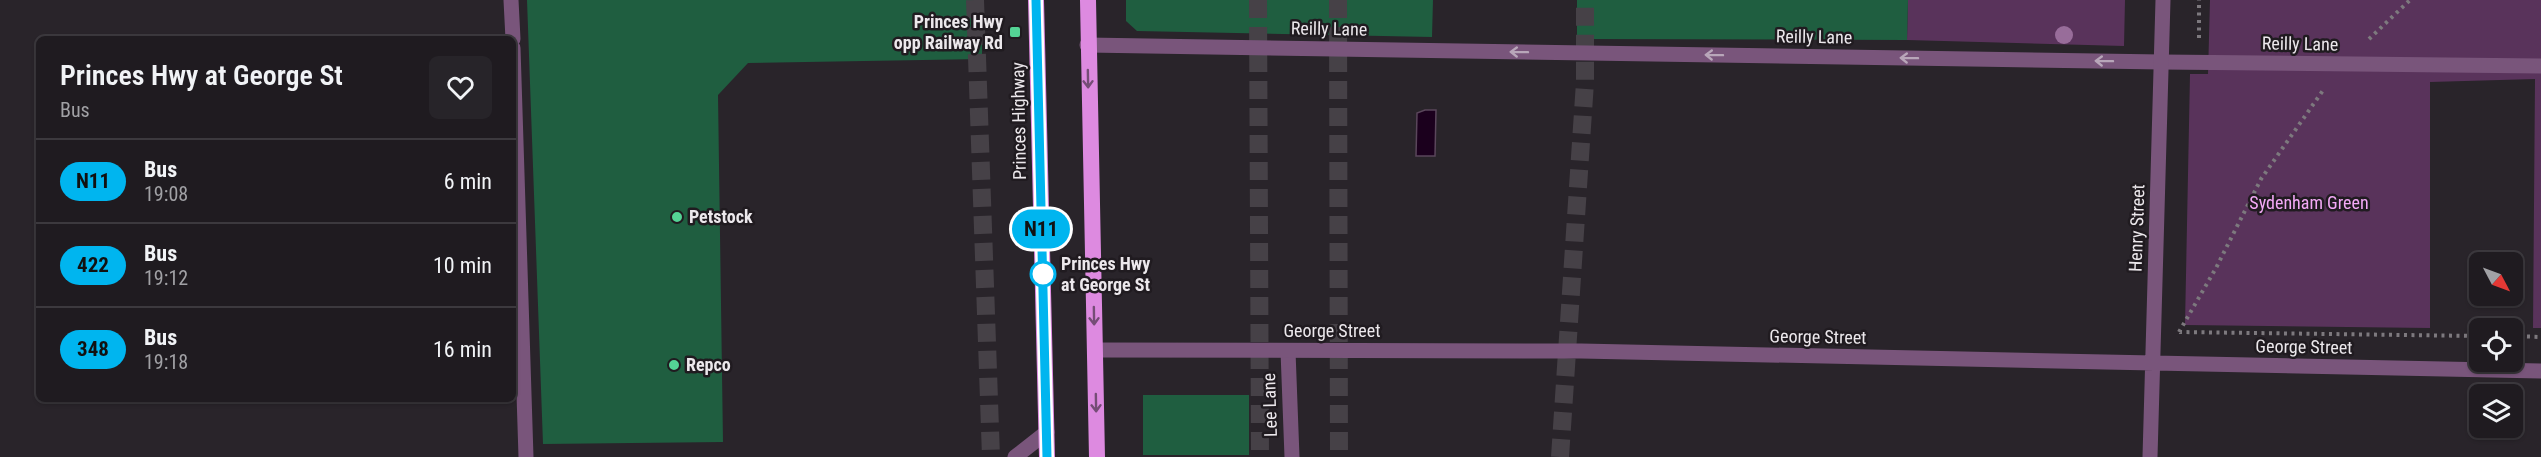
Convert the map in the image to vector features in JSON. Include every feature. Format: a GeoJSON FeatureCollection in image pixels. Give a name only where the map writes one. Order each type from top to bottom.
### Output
{"type":"FeatureCollection","features":[{"type":"Feature","properties":{"kind":"highway","name":"Princes Highway"},"geometry":{"type":"LineString","coordinates":[[1036,0],[1047,457]]}},
{"type":"Feature","properties":{"kind":"highway"},"geometry":{"type":"LineString","coordinates":[[1088,0],[1087,45],[1097,457]]}},
{"type":"Feature","properties":{"kind":"street"},"geometry":{"type":"LineString","coordinates":[[512,0],[513,36]]}},
{"type":"Feature","properties":{"kind":"street","name":"Henry Street"},"geometry":{"type":"LineString","coordinates":[[2150,457],[2163,0]]}},
{"type":"Feature","properties":{"kind":"street","name":"Reilly Lane"},"geometry":{"type":"LineString","coordinates":[[1087,45],[2185,63],[2541,66]]}},
{"type":"Feature","properties":{"kind":"street"},"geometry":{"type":"LineString","coordinates":[[516,142],[526,457]]}},
{"type":"Feature","properties":{"kind":"street","name":"George Street"},"geometry":{"type":"LineString","coordinates":[[1095,350],[1581,351],[2541,371]]}},
{"type":"Feature","properties":{"kind":"street","name":"Lee Lane"},"geometry":{"type":"LineString","coordinates":[[1288,351],[1292,457]]}},
{"type":"Feature","properties":{"kind":"street"},"geometry":{"type":"LineString","coordinates":[[1015,457],[1047,432]]}},
{"type":"Feature","properties":{"kind":"path"},"geometry":{"type":"LineString","coordinates":[[2185,63],[2199,46],[2199,0]]}},
{"type":"Feature","properties":{"kind":"path"},"geometry":{"type":"LineString","coordinates":[[2151,364],[2179,332],[2211,278],[2261,179],[2341,64],[2410,0]]}},
{"type":"Feature","properties":{"kind":"path"},"geometry":{"type":"LineString","coordinates":[[2179,320],[2179,332]]}},
{"type":"Feature","properties":{"kind":"path"},"geometry":{"type":"LineString","coordinates":[[2179,332],[2469,336]]}},
{"type":"Feature","properties":{"kind":"path"},"geometry":{"type":"LineString","coordinates":[[2523,336],[2541,337]]}},
{"type":"Feature","properties":{"kind":"green space"},"geometry":{"type":"Polygon","coordinates":[[[1908,0],[2125,0],[2124,46],[1907,40],[1908,0]]]}},
{"type":"Feature","properties":{"kind":"green space","name":"Sydenham Green"},"geometry":{"type":"Polygon","coordinates":[[[2210,0],[2541,0],[2541,328],[2533,328],[2535,79],[2430,82],[2430,328],[2185,325],[2190,74],[2208,74],[2210,0]]]}},
{"type":"Feature","properties":{"kind":"shaded area"},"geometry":{"type":"Polygon","coordinates":[[[1436,110],[1435,156],[1416,156],[1417,113],[1436,110]]]}},
{"type":"Feature","properties":{"kind":"building"},"geometry":{"type":"Polygon","coordinates":[[[527,0],[982,0],[982,59],[748,63],[718,95],[723,442],[543,444],[527,0]]]}},
{"type":"Feature","properties":{"kind":"building"},"geometry":{"type":"Polygon","coordinates":[[[1126,0],[1433,0],[1432,37],[1137,31],[1126,21],[1126,0]]]}},
{"type":"Feature","properties":{"kind":"building"},"geometry":{"type":"Polygon","coordinates":[[[1577,0],[1908,0],[1907,40],[1577,39],[1577,0]]]}},
{"type":"Feature","properties":{"kind":"building"},"geometry":{"type":"Polygon","coordinates":[[[1143,395],[1249,395],[1249,455],[1143,455],[1143,395]]]}},
{"type":"Feature","properties":{"kind":"tunnel"},"geometry":{"type":"LineString","coordinates":[[975,0],[991,457]]}},
{"type":"Feature","properties":{"kind":"tunnel"},"geometry":{"type":"LineString","coordinates":[[1258,0],[1260,457]]}},
{"type":"Feature","properties":{"kind":"tunnel"},"geometry":{"type":"LineString","coordinates":[[1338,0],[1339,457]]}},
{"type":"Feature","properties":{"kind":"tunnel"},"geometry":{"type":"LineString","coordinates":[[1560,457],[1585,82],[1585,0]]}},
{"type":"Feature","properties":{"kind":"bus line","name":"N11"},"geometry":{"type":"LineString","coordinates":[[1036,0],[1047,457]]}},
{"type":"Feature","properties":{"kind":"place","name":"Princes Hwy opp Railway Rd"},"geometry":{"type":"Point","coordinates":[1015,32]}},
{"type":"Feature","properties":{"kind":"place","name":"Petstock"},"geometry":{"type":"Point","coordinates":[677,217]}},
{"type":"Feature","properties":{"kind":"place","name":"Princes Hwy at George St"},"geometry":{"type":"Point","coordinates":[1043,274]}},
{"type":"Feature","properties":{"kind":"place","name":"Repco"},"geometry":{"type":"Point","coordinates":[674,365]}}]}
